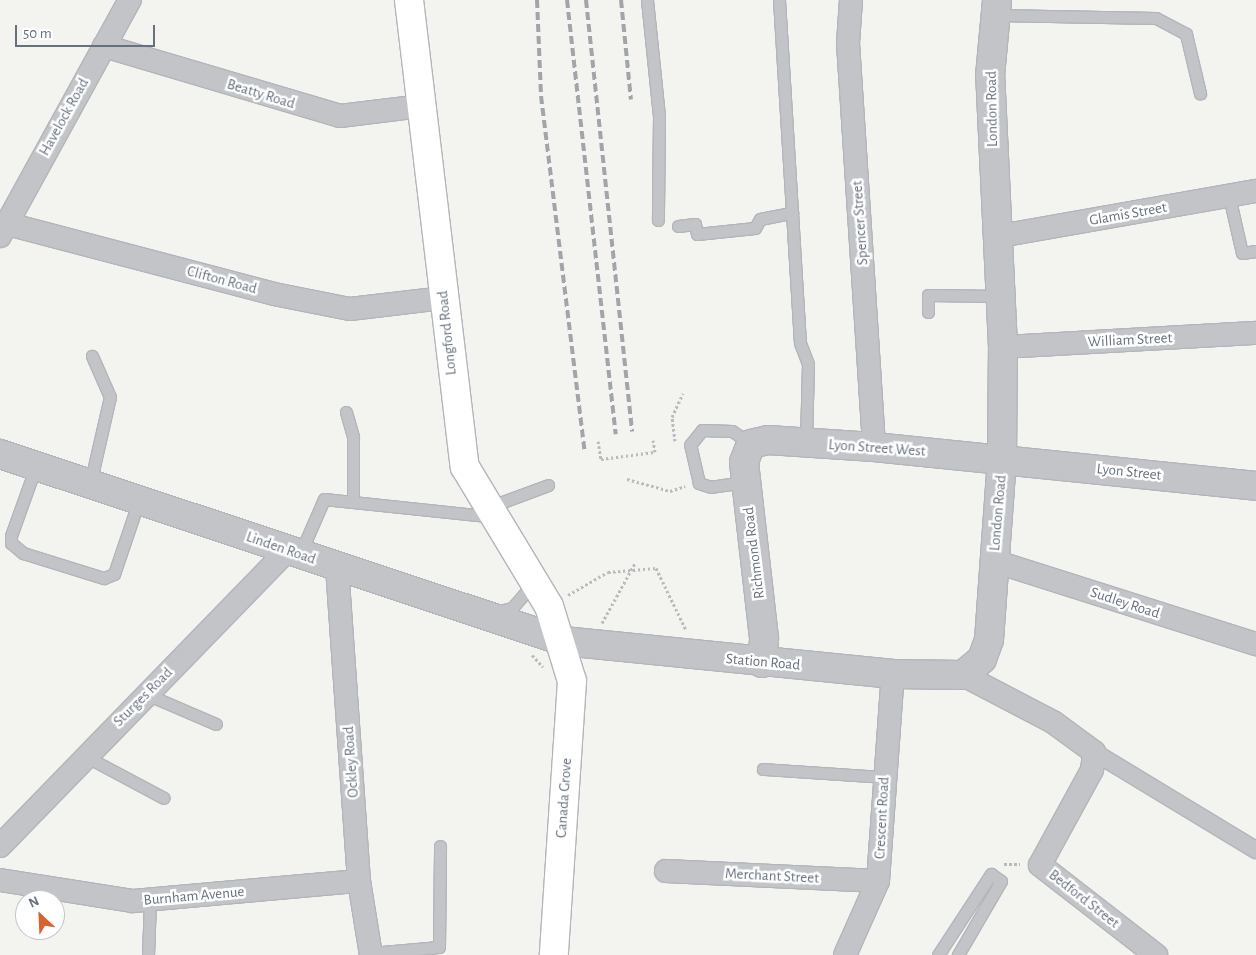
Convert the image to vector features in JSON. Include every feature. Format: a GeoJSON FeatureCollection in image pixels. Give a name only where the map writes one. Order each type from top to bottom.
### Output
{"type":"FeatureCollection","features":[{"type":"Feature","properties":{"kind":"main road","name":"Longford Road"},"geometry":{"type":"LineString","coordinates":[[409,0],[465,466],[534,582],[563,641]]}},
{"type":"Feature","properties":{"kind":"main road","name":"Canada Grove"},"geometry":{"type":"LineString","coordinates":[[554,955],[572,681],[563,641]]}},
{"type":"Feature","properties":{"kind":"street","name":"Havelock Road"},"geometry":{"type":"LineString","coordinates":[[2,230],[130,0]]}},
{"type":"Feature","properties":{"kind":"street","name":"Spencer Street"},"geometry":{"type":"LineString","coordinates":[[851,0],[848,43],[874,447]]}},
{"type":"Feature","properties":{"kind":"street","name":"London Road"},"geometry":{"type":"LineString","coordinates":[[963,675],[982,659],[989,640],[1002,458],[1003,347],[1000,236],[990,86],[995,8]]}},
{"type":"Feature","properties":{"kind":"street","name":"Beatty Road"},"geometry":{"type":"LineString","coordinates":[[104,46],[340,116],[422,106]]}},
{"type":"Feature","properties":{"kind":"street","name":"Glamis Street"},"geometry":{"type":"LineString","coordinates":[[1000,236],[1256,191]]}},
{"type":"Feature","properties":{"kind":"street","name":"Clifton Road"},"geometry":{"type":"LineString","coordinates":[[2,230],[274,294],[350,309],[444,298]]}},
{"type":"Feature","properties":{"kind":"street","name":"William Street"},"geometry":{"type":"LineString","coordinates":[[1003,347],[1256,333]]}},
{"type":"Feature","properties":{"kind":"street","name":"Lyon Street West"},"geometry":{"type":"LineString","coordinates":[[751,444],[768,440],[1002,458]]}},
{"type":"Feature","properties":{"kind":"street","name":"Richmond Road"},"geometry":{"type":"LineString","coordinates":[[751,444],[744,462],[764,638],[762,663]]}},
{"type":"Feature","properties":{"kind":"street","name":"Linden Road"},"geometry":{"type":"LineString","coordinates":[[0,454],[563,641]]}},
{"type":"Feature","properties":{"kind":"street","name":"Lyon Street"},"geometry":{"type":"LineString","coordinates":[[1002,458],[1256,486]]}},
{"type":"Feature","properties":{"kind":"street","name":"Sturges Road"},"geometry":{"type":"LineString","coordinates":[[0,846],[146,694],[294,552]]}},
{"type":"Feature","properties":{"kind":"street","name":"Sudley Road"},"geometry":{"type":"LineString","coordinates":[[994,561],[1256,644]]}},
{"type":"Feature","properties":{"kind":"street","name":"Ockley Road"},"geometry":{"type":"LineString","coordinates":[[338,567],[359,881],[371,954]]}},
{"type":"Feature","properties":{"kind":"street","name":"Station Road"},"geometry":{"type":"LineString","coordinates":[[563,641],[762,663],[893,674],[963,675]]}},
{"type":"Feature","properties":{"kind":"street","name":"Crescent Road"},"geometry":{"type":"LineString","coordinates":[[846,955],[878,881],[884,777],[893,674]]}},
{"type":"Feature","properties":{"kind":"street"},"geometry":{"type":"LineString","coordinates":[[963,675],[1053,722],[1094,752],[1256,850]]}},
{"type":"Feature","properties":{"kind":"street","name":"Bedford Street"},"geometry":{"type":"LineString","coordinates":[[1094,752],[1092,770],[1040,865],[1156,955]]}},
{"type":"Feature","properties":{"kind":"street","name":"Merchant Street"},"geometry":{"type":"LineString","coordinates":[[666,872],[878,881]]}},
{"type":"Feature","properties":{"kind":"street","name":"Burnham Avenue"},"geometry":{"type":"LineString","coordinates":[[0,880],[150,900],[359,881]]}},
{"type":"Feature","properties":{"kind":"lane"},"geometry":{"type":"LineString","coordinates":[[647,0],[659,116],[658,220]]}},
{"type":"Feature","properties":{"kind":"lane"},"geometry":{"type":"LineString","coordinates":[[780,0],[800,343],[808,364],[806,443]]}},
{"type":"Feature","properties":{"kind":"lane"},"geometry":{"type":"LineString","coordinates":[[995,8],[1156,18],[1186,34],[1200,93]]}},
{"type":"Feature","properties":{"kind":"lane"},"geometry":{"type":"LineString","coordinates":[[1229,196],[1242,253],[1256,251]]}},
{"type":"Feature","properties":{"kind":"lane"},"geometry":{"type":"LineString","coordinates":[[678,226],[695,224],[697,234],[754,228],[760,219],[792,213]]}},
{"type":"Feature","properties":{"kind":"lane"},"geometry":{"type":"LineString","coordinates":[[928,312],[928,295],[1001,296]]}},
{"type":"Feature","properties":{"kind":"lane"},"geometry":{"type":"LineString","coordinates":[[90,484],[110,397],[92,356]]}},
{"type":"Feature","properties":{"kind":"lane"},"geometry":{"type":"LineString","coordinates":[[346,412],[352,437],[353,500]]}},
{"type":"Feature","properties":{"kind":"lane"},"geometry":{"type":"LineString","coordinates":[[746,482],[711,487],[697,480],[690,445],[702,430],[732,431],[751,444]]}},
{"type":"Feature","properties":{"kind":"lane"},"geometry":{"type":"LineString","coordinates":[[36,466],[11,536],[11,543],[23,554],[104,578],[114,574],[139,500]]}},
{"type":"Feature","properties":{"kind":"lane"},"geometry":{"type":"LineString","coordinates":[[294,552],[324,499],[493,512],[548,485]]}},
{"type":"Feature","properties":{"kind":"lane"},"geometry":{"type":"LineString","coordinates":[[484,614],[512,608],[534,582]]}},
{"type":"Feature","properties":{"kind":"lane"},"geometry":{"type":"LineString","coordinates":[[146,694],[216,724]]}},
{"type":"Feature","properties":{"kind":"lane"},"geometry":{"type":"LineString","coordinates":[[85,756],[164,798]]}},
{"type":"Feature","properties":{"kind":"lane"},"geometry":{"type":"LineString","coordinates":[[763,769],[884,777]]}},
{"type":"Feature","properties":{"kind":"lane"},"geometry":{"type":"LineString","coordinates":[[371,954],[439,951],[440,846]]}},
{"type":"Feature","properties":{"kind":"lane"},"geometry":{"type":"LineString","coordinates":[[938,955],[991,874],[1001,881],[958,955]]}},
{"type":"Feature","properties":{"kind":"lane"},"geometry":{"type":"LineString","coordinates":[[148,955],[150,900]]}},
{"type":"Feature","properties":{"kind":"path"},"geometry":{"type":"LineString","coordinates":[[683,393],[672,417],[676,448],[690,445]]}},
{"type":"Feature","properties":{"kind":"path"},"geometry":{"type":"LineString","coordinates":[[598,441],[601,459],[655,452],[653,440]]}},
{"type":"Feature","properties":{"kind":"path"},"geometry":{"type":"LineString","coordinates":[[627,480],[670,492],[697,480]]}},
{"type":"Feature","properties":{"kind":"path"},"geometry":{"type":"LineString","coordinates":[[601,629],[635,569],[634,563]]}},
{"type":"Feature","properties":{"kind":"path"},"geometry":{"type":"LineString","coordinates":[[562,600],[608,572],[656,568],[690,637]]}},
{"type":"Feature","properties":{"kind":"path"},"geometry":{"type":"LineString","coordinates":[[528,650],[546,671]]}},
{"type":"Feature","properties":{"kind":"railway"},"geometry":{"type":"LineString","coordinates":[[537,0],[541,96],[585,452]]}},
{"type":"Feature","properties":{"kind":"railway"},"geometry":{"type":"LineString","coordinates":[[567,0],[616,434]]}},
{"type":"Feature","properties":{"kind":"railway"},"geometry":{"type":"LineString","coordinates":[[586,0],[632,432]]}},
{"type":"Feature","properties":{"kind":"railway"},"geometry":{"type":"LineString","coordinates":[[621,0],[631,100]]}}]}
